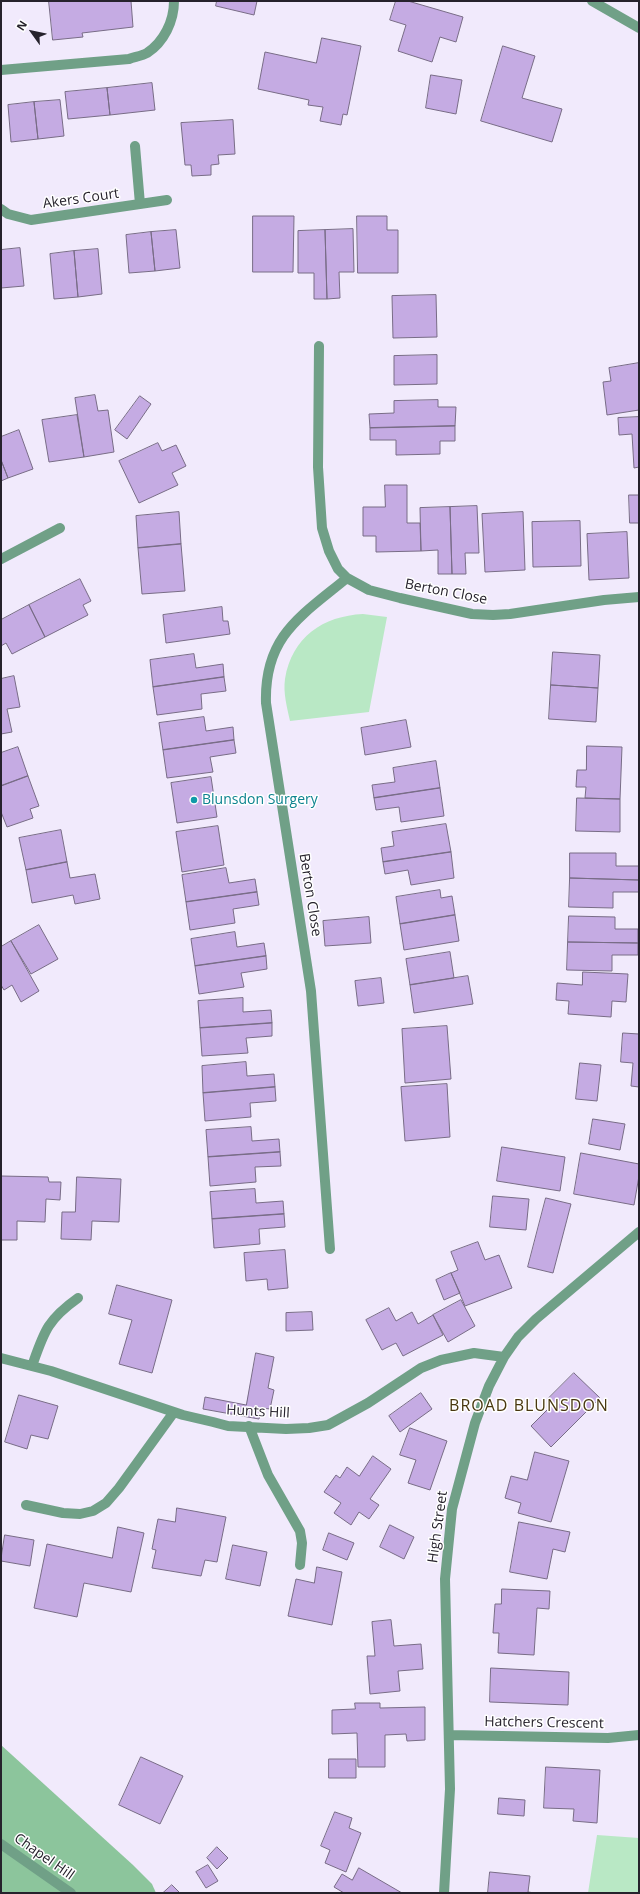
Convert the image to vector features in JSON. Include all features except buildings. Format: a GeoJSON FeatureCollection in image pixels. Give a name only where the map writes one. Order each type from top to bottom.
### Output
{"type":"FeatureCollection","features":[{"type":"Feature","properties":{"kind":"street"},"geometry":{"type":"LineString","coordinates":[[1,70],[128,59],[146,53],[156,45],[171,23],[174,1]]}},
{"type":"Feature","properties":{"kind":"street"},"geometry":{"type":"LineString","coordinates":[[592,1],[639,28]]}},
{"type":"Feature","properties":{"kind":"street"},"geometry":{"type":"LineString","coordinates":[[135,146],[140,204]]}},
{"type":"Feature","properties":{"kind":"street","name":"Akers Court"},"geometry":{"type":"LineString","coordinates":[[1,209],[8,214],[31,220],[167,200]]}},
{"type":"Feature","properties":{"kind":"street","name":"Berton Close"},"geometry":{"type":"LineString","coordinates":[[319,346],[318,466],[322,528],[329,551],[338,569],[347,578],[369,590],[472,614],[493,615],[639,597]]}},
{"type":"Feature","properties":{"kind":"street"},"geometry":{"type":"LineString","coordinates":[[1,559],[60,528]]}},
{"type":"Feature","properties":{"kind":"street","name":"Berton Close"},"geometry":{"type":"LineString","coordinates":[[330,1249],[311,991],[266,703],[265,685],[271,657],[285,633],[292,624],[347,578]]}},
{"type":"Feature","properties":{"kind":"street","name":"High Street"},"geometry":{"type":"LineString","coordinates":[[444,1893],[450,1789],[445,1579],[452,1509],[474,1423],[489,1386],[504,1356],[518,1337],[536,1319],[639,1232]]}},
{"type":"Feature","properties":{"kind":"street"},"geometry":{"type":"LineString","coordinates":[[32,1366],[42,1337],[53,1319],[78,1298]]}},
{"type":"Feature","properties":{"kind":"street","name":"Hunts Hill"},"geometry":{"type":"LineString","coordinates":[[1,1358],[32,1366],[174,1412],[228,1426],[309,1428],[328,1425],[368,1403],[421,1368],[441,1360],[474,1353],[504,1356]]}},
{"type":"Feature","properties":{"kind":"street"},"geometry":{"type":"LineString","coordinates":[[26,1505],[63,1513],[80,1514],[93,1512],[106,1504],[120,1488],[174,1412]]}},
{"type":"Feature","properties":{"kind":"street"},"geometry":{"type":"LineString","coordinates":[[249,1426],[268,1475],[300,1531],[302,1543],[300,1565]]}},
{"type":"Feature","properties":{"kind":"street","name":"Hatchers Crescent"},"geometry":{"type":"LineString","coordinates":[[449,1735],[608,1738],[639,1735]]}},
{"type":"Feature","properties":{"kind":"street","name":"Chapel Hill"},"geometry":{"type":"LineString","coordinates":[[1,1844],[71,1893]]}},
{"type":"Feature","properties":{"kind":"green space"},"geometry":{"type":"Polygon","coordinates":[[[363,614],[387,617],[369,712],[290,721],[286,700],[285,679],[289,664],[295,651],[302,641],[323,624],[335,619],[363,614]]]}},
{"type":"Feature","properties":{"kind":"green space"},"geometry":{"type":"Polygon","coordinates":[[[1,1745],[133,1865],[152,1884],[156,1893],[1,1893],[1,1745]]]}},
{"type":"Feature","properties":{"kind":"green space"},"geometry":{"type":"Polygon","coordinates":[[[597,1835],[639,1838],[639,1893],[588,1893],[597,1835]]]}},
{"type":"Feature","properties":{"kind":"place","name":"Blunsdon Surgery"},"geometry":{"type":"Point","coordinates":[194,800]}},
{"type":"Feature","properties":{"kind":"district","name":"BROAD BLUNSDON"},"geometry":{"type":"Point","coordinates":[529,1406]}}]}
